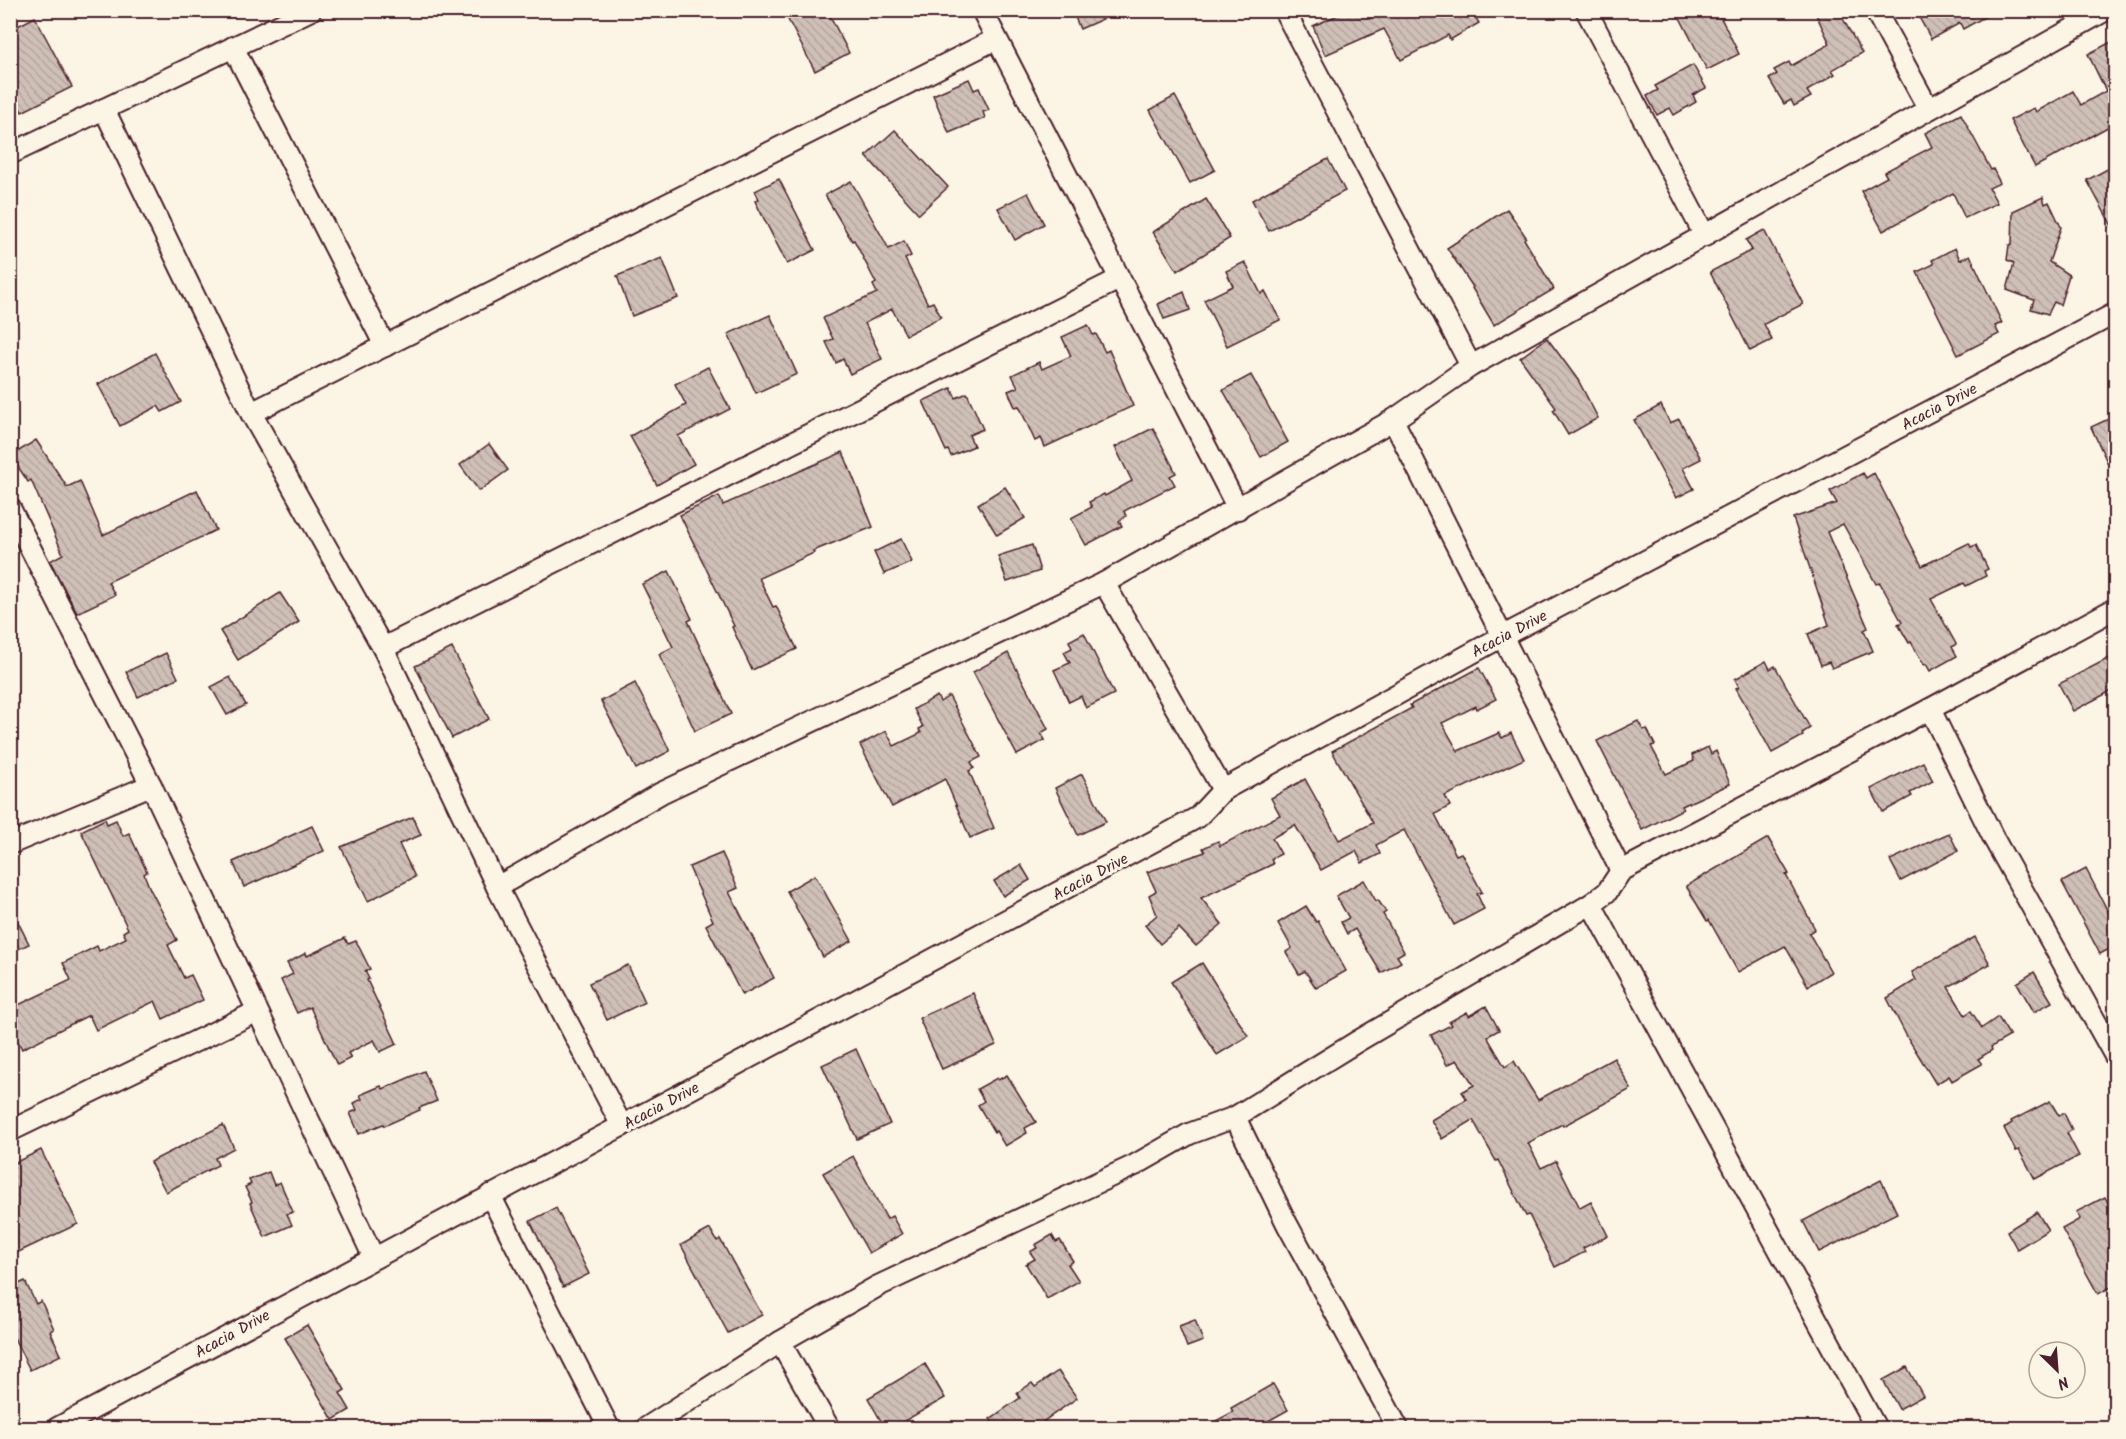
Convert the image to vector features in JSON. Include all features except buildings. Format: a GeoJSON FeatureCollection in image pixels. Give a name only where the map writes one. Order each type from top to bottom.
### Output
{"type":"FeatureCollection","features":[{"type":"Feature","properties":{"kind":"street"},"geometry":{"type":"LineString","coordinates":[[13,145],[104,109],[311,10]]}},
{"type":"Feature","properties":{"kind":"street"},"geometry":{"type":"LineString","coordinates":[[982,10],[1238,508]]}},
{"type":"Feature","properties":{"kind":"street"},"geometry":{"type":"LineString","coordinates":[[1284,10],[1471,366]]}},
{"type":"Feature","properties":{"kind":"street"},"geometry":{"type":"LineString","coordinates":[[1586,10],[1705,236]]}},
{"type":"Feature","properties":{"kind":"street"},"geometry":{"type":"LineString","coordinates":[[1875,10],[1928,108]]}},
{"type":"Feature","properties":{"kind":"street"},"geometry":{"type":"LineString","coordinates":[[497,887],[661,793],[1104,583],[1393,420],[1471,366],[2106,10]]}},
{"type":"Feature","properties":{"kind":"street"},"geometry":{"type":"LineString","coordinates":[[251,413],[996,39]]}},
{"type":"Feature","properties":{"kind":"street"},"geometry":{"type":"LineString","coordinates":[[233,47],[385,346]]}},
{"type":"Feature","properties":{"kind":"street"},"geometry":{"type":"LineString","coordinates":[[104,109],[251,413],[383,648],[497,887],[622,1126]]}},
{"type":"Feature","properties":{"kind":"street"},"geometry":{"type":"LineString","coordinates":[[383,648],[1119,279]]}},
{"type":"Feature","properties":{"kind":"street","name":"Acacia Drive"},"geometry":{"type":"LineString","coordinates":[[57,1428],[373,1256],[622,1126],[1198,817],[1223,790],[1503,636],[2115,313]]}},
{"type":"Feature","properties":{"kind":"street"},"geometry":{"type":"LineString","coordinates":[[1393,420],[1621,871]]}},
{"type":"Feature","properties":{"kind":"street"},"geometry":{"type":"LineString","coordinates":[[10,508],[151,785],[256,1012],[373,1256]]}},
{"type":"Feature","properties":{"kind":"street"},"geometry":{"type":"LineString","coordinates":[[1104,583],[1223,790]]}},
{"type":"Feature","properties":{"kind":"street"},"geometry":{"type":"LineString","coordinates":[[646,1428],[780,1342],[878,1286],[1135,1165],[1189,1134],[1234,1117],[1591,904],[1607,892],[1621,871],[1930,709],[2115,608]]}},
{"type":"Feature","properties":{"kind":"street"},"geometry":{"type":"LineString","coordinates":[[1930,709],[1994,838],[2115,1058]]}},
{"type":"Feature","properties":{"kind":"street"},"geometry":{"type":"LineString","coordinates":[[10,844],[151,785]]}},
{"type":"Feature","properties":{"kind":"street"},"geometry":{"type":"LineString","coordinates":[[1591,904],[1876,1428]]}},
{"type":"Feature","properties":{"kind":"street"},"geometry":{"type":"LineString","coordinates":[[10,1131],[256,1012]]}},
{"type":"Feature","properties":{"kind":"street"},"geometry":{"type":"LineString","coordinates":[[1234,1117],[1287,1224],[1398,1428]]}},
{"type":"Feature","properties":{"kind":"street"},"geometry":{"type":"LineString","coordinates":[[490,1195],[609,1428]]}},
{"type":"Feature","properties":{"kind":"street"},"geometry":{"type":"LineString","coordinates":[[780,1342],[829,1428]]}}]}
